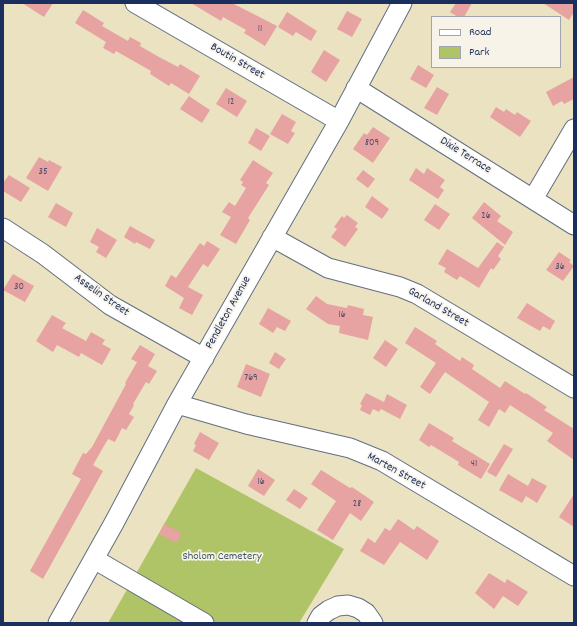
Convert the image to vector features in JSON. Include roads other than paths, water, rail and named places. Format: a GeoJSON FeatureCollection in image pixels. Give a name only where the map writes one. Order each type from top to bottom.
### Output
{"type":"FeatureCollection","features":[{"type":"Feature","properties":{"kind":"street","name":"Boutin Street"},"geometry":{"type":"LineString","coordinates":[[135,3],[339,122]]}},
{"type":"Feature","properties":{"kind":"street","name":"Pendleton Avenue"},"geometry":{"type":"LineString","coordinates":[[58,623],[94,559],[176,404],[204,358],[339,122],[402,3]]}},
{"type":"Feature","properties":{"kind":"street","name":"Dixie Terrace"},"geometry":{"type":"LineString","coordinates":[[356,88],[574,225]]}},
{"type":"Feature","properties":{"kind":"street"},"geometry":{"type":"LineString","coordinates":[[533,199],[574,129]]}},
{"type":"Feature","properties":{"kind":"street","name":"Asselin Street"},"geometry":{"type":"LineString","coordinates":[[3,228],[43,254],[110,305],[204,358]]}},
{"type":"Feature","properties":{"kind":"street","name":"Garland Street"},"geometry":{"type":"LineString","coordinates":[[272,237],[328,268],[400,287],[416,294],[574,388]]}},
{"type":"Feature","properties":{"kind":"street","name":"Marten Street"},"geometry":{"type":"LineString","coordinates":[[176,404],[261,428],[350,448],[382,461],[574,576]]}},
{"type":"Feature","properties":{"kind":"street"},"geometry":{"type":"LineString","coordinates":[[94,559],[204,623]]}},
{"type":"Feature","properties":{"kind":"street"},"geometry":{"type":"LineString","coordinates":[[317,623],[321,616],[329,610],[338,606],[348,606],[358,608],[366,613],[373,623]]}},
{"type":"Feature","properties":{"kind":"park label","name":"Sholom Cemetery"},"geometry":{"type":"Point","coordinates":[222,557]}}]}
